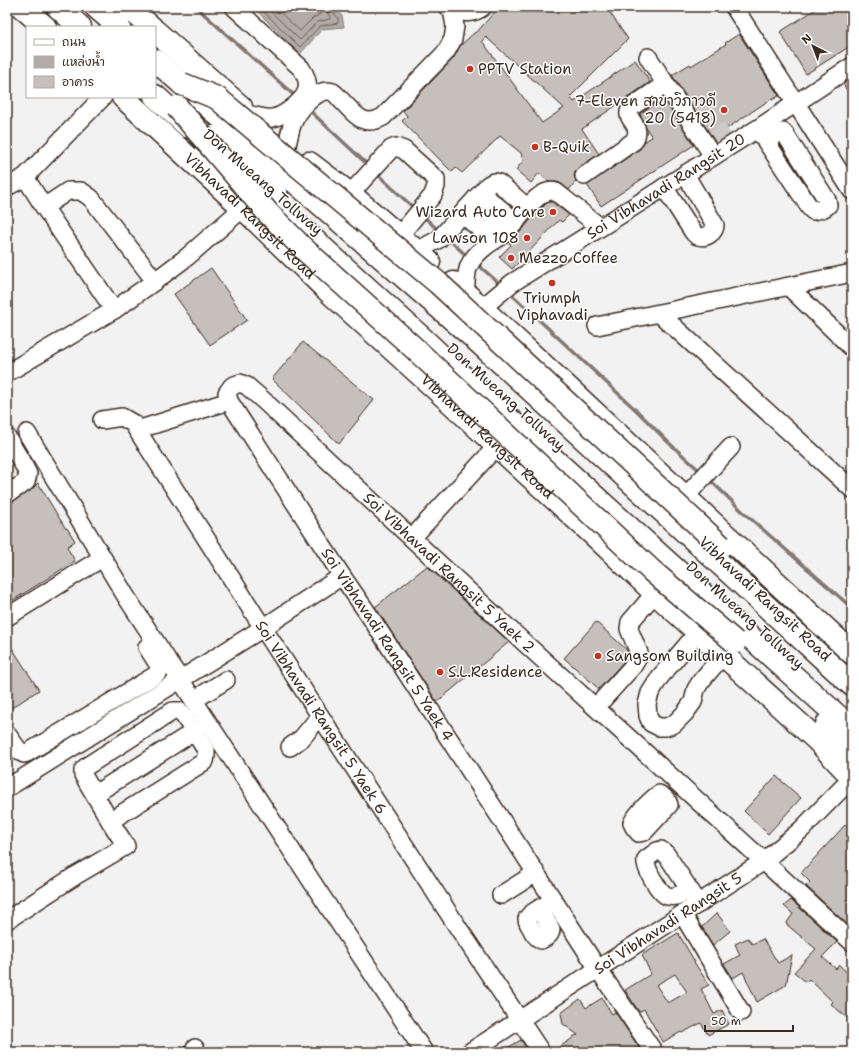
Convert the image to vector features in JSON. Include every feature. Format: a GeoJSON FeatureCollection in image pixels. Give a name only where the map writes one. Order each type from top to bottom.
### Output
{"type":"FeatureCollection","features":[{"type":"Feature","properties":{"kind":"main road"},"geometry":{"type":"LineString","coordinates":[[22,7],[44,26]]}},
{"type":"Feature","properties":{"kind":"main road"},"geometry":{"type":"LineString","coordinates":[[58,7],[79,26]]}},
{"type":"Feature","properties":{"kind":"main road"},"geometry":{"type":"LineString","coordinates":[[71,7],[92,26]]}},
{"type":"Feature","properties":{"kind":"main road"},"geometry":{"type":"LineString","coordinates":[[96,7],[119,26]]}},
{"type":"Feature","properties":{"kind":"main road"},"geometry":{"type":"LineString","coordinates":[[100,7],[119,26]]}},
{"type":"Feature","properties":{"kind":"main road"},"geometry":{"type":"LineString","coordinates":[[128,7],[149,26]]}},
{"type":"Feature","properties":{"kind":"main road","name":"Vibhavadi Rangsit Road"},"geometry":{"type":"LineString","coordinates":[[156,32],[251,115],[350,194],[482,308],[852,653]]}},
{"type":"Feature","properties":{"kind":"main road","name":"Vibhavadi Rangsit Road"},"geometry":{"type":"LineString","coordinates":[[156,60],[494,349],[630,473],[852,680]]}},
{"type":"Feature","properties":{"kind":"main road","name":"Don Mueang Tollway"},"geometry":{"type":"LineString","coordinates":[[156,60],[472,337],[852,685]]}},
{"type":"Feature","properties":{"kind":"main road"},"geometry":{"type":"LineString","coordinates":[[182,84],[217,98],[438,283],[852,668]]}},
{"type":"Feature","properties":{"kind":"main road","name":"Don Mueang Tollway"},"geometry":{"type":"LineString","coordinates":[[156,87],[451,347],[852,713]]}},
{"type":"Feature","properties":{"kind":"main road","name":"Vibhavadi Rangsit Road"},"geometry":{"type":"LineString","coordinates":[[156,97],[852,729]]}},
{"type":"Feature","properties":{"kind":"main road","name":"Vibhavadi Rangsit Road"},"geometry":{"type":"LineString","coordinates":[[124,98],[325,288],[458,409],[655,593],[698,632],[729,649],[852,777]]}},
{"type":"Feature","properties":{"kind":"main road"},"geometry":{"type":"LineString","coordinates":[[177,107],[268,213],[305,250],[414,348],[652,571],[729,649],[852,748]]}},
{"type":"Feature","properties":{"kind":"main road"},"geometry":{"type":"LineString","coordinates":[[423,339],[458,409]]}},
{"type":"Feature","properties":{"kind":"main road"},"geometry":{"type":"LineString","coordinates":[[494,349],[565,385]]}},
{"type":"Feature","properties":{"kind":"street"},"geometry":{"type":"LineString","coordinates":[[234,7],[301,68],[307,79],[307,88],[288,139],[288,146]]}},
{"type":"Feature","properties":{"kind":"street"},"geometry":{"type":"LineString","coordinates":[[450,9],[465,13],[476,12],[483,7]]}},
{"type":"Feature","properties":{"kind":"street"},"geometry":{"type":"LineString","coordinates":[[734,7],[852,191]]}},
{"type":"Feature","properties":{"kind":"street"},"geometry":{"type":"LineString","coordinates":[[251,115],[271,119],[280,116],[319,93],[328,91],[335,93],[359,118],[369,121],[383,117],[446,52],[453,39],[455,26],[450,9]]}},
{"type":"Feature","properties":{"kind":"street"},"geometry":{"type":"LineString","coordinates":[[648,57],[713,156]]}},
{"type":"Feature","properties":{"kind":"street","name":"Soi Vibhavadi Rangsit 20"},"geometry":{"type":"LineString","coordinates":[[482,308],[505,289],[600,227],[713,156],[759,131],[796,103],[852,66]]}},
{"type":"Feature","properties":{"kind":"street"},"geometry":{"type":"LineString","coordinates":[[584,176],[634,141],[637,130],[629,115],[630,109],[665,84]]}},
{"type":"Feature","properties":{"kind":"street"},"geometry":{"type":"LineString","coordinates":[[7,187],[25,177],[102,98]]}},
{"type":"Feature","properties":{"kind":"street"},"geometry":{"type":"LineString","coordinates":[[759,131],[765,138],[780,132],[785,134],[827,200],[828,205],[826,207],[813,211],[810,208],[759,131]]}},
{"type":"Feature","properties":{"kind":"street"},"geometry":{"type":"LineString","coordinates":[[350,194],[391,149],[396,148],[404,150],[436,179],[436,186],[433,195],[399,236]]}},
{"type":"Feature","properties":{"kind":"street"},"geometry":{"type":"LineString","coordinates":[[664,187],[693,232],[697,236],[701,237],[711,234],[715,229],[715,225],[685,174]]}},
{"type":"Feature","properties":{"kind":"street"},"geometry":{"type":"LineString","coordinates":[[25,177],[114,310]]}},
{"type":"Feature","properties":{"kind":"street"},"geometry":{"type":"LineString","coordinates":[[457,219],[488,184],[497,182],[528,208]]}},
{"type":"Feature","properties":{"kind":"street"},"geometry":{"type":"LineString","coordinates":[[44,207],[68,191],[82,191],[91,198],[155,281]]}},
{"type":"Feature","properties":{"kind":"street"},"geometry":{"type":"LineString","coordinates":[[465,294],[468,266],[479,252],[505,232],[543,193],[554,191],[600,227]]}},
{"type":"Feature","properties":{"kind":"street"},"geometry":{"type":"LineString","coordinates":[[417,251],[457,219],[481,196],[486,197],[505,232]]}},
{"type":"Feature","properties":{"kind":"street"},"geometry":{"type":"LineString","coordinates":[[9,369],[114,310],[187,257],[242,208]]}},
{"type":"Feature","properties":{"kind":"street"},"geometry":{"type":"LineString","coordinates":[[457,219],[462,217],[468,218],[505,232]]}},
{"type":"Feature","properties":{"kind":"street"},"geometry":{"type":"LineString","coordinates":[[597,326],[852,273]]}},
{"type":"Feature","properties":{"kind":"street"},"geometry":{"type":"LineString","coordinates":[[789,287],[852,348]]}},
{"type":"Feature","properties":{"kind":"street"},"geometry":{"type":"LineString","coordinates":[[660,314],[852,489]]}},
{"type":"Feature","properties":{"kind":"street","name":"Soi Vibhavadi Rangsit 5 Yaek 2"},"geometry":{"type":"LineString","coordinates":[[229,400],[227,393],[232,386],[240,383],[247,386],[517,636],[852,942]]}},
{"type":"Feature","properties":{"kind":"street"},"geometry":{"type":"LineString","coordinates":[[137,430],[229,400]]}},
{"type":"Feature","properties":{"kind":"street","name":"Soi Vibhavadi Rangsit 5 Yaek 4"},"geometry":{"type":"LineString","coordinates":[[229,400],[536,873],[547,905],[598,969],[654,1052]]}},
{"type":"Feature","properties":{"kind":"street","name":"Soi Vibhavadi Rangsit 5 Yaek 6"},"geometry":{"type":"LineString","coordinates":[[102,420],[122,417],[134,424],[320,716],[541,1052]]}},
{"type":"Feature","properties":{"kind":"street"},"geometry":{"type":"LineString","coordinates":[[7,734],[20,752],[24,754],[27,753],[154,676],[158,672],[159,666],[27,434]]}},
{"type":"Feature","properties":{"kind":"street"},"geometry":{"type":"LineString","coordinates":[[7,437],[28,474],[26,482],[7,494]]}},
{"type":"Feature","properties":{"kind":"street"},"geometry":{"type":"LineString","coordinates":[[412,538],[497,446]]}},
{"type":"Feature","properties":{"kind":"street"},"geometry":{"type":"LineString","coordinates":[[685,497],[731,446]]}},
{"type":"Feature","properties":{"kind":"street"},"geometry":{"type":"LineString","coordinates":[[7,617],[98,561]]}},
{"type":"Feature","properties":{"kind":"street"},"geometry":{"type":"LineString","coordinates":[[98,561],[194,700],[424,1052]]}},
{"type":"Feature","properties":{"kind":"street"},"geometry":{"type":"LineString","coordinates":[[7,788],[263,628],[342,576]]}},
{"type":"Feature","properties":{"kind":"street"},"geometry":{"type":"LineString","coordinates":[[596,708],[633,666],[637,659],[639,653],[629,629],[630,622],[655,593]]}},
{"type":"Feature","properties":{"kind":"street"},"geometry":{"type":"LineString","coordinates":[[698,632],[660,677],[650,693],[647,704],[648,716],[651,723],[658,727],[666,727],[674,724],[685,712],[693,702],[696,689],[700,681],[729,649]]}},
{"type":"Feature","properties":{"kind":"street"},"geometry":{"type":"LineString","coordinates":[[194,700],[226,680]]}},
{"type":"Feature","properties":{"kind":"street"},"geometry":{"type":"LineString","coordinates":[[7,920],[75,876],[126,846],[110,821],[95,794],[83,776],[83,770],[167,714],[173,711],[179,711],[195,731],[206,750],[205,761],[110,821]]}},
{"type":"Feature","properties":{"kind":"street"},"geometry":{"type":"LineString","coordinates":[[290,747],[302,738],[320,716]]}},
{"type":"Feature","properties":{"kind":"street"},"geometry":{"type":"LineString","coordinates":[[95,794],[195,731]]}},
{"type":"Feature","properties":{"kind":"street","name":"Soi Vibhavadi Rangsit 5"},"geometry":{"type":"LineString","coordinates":[[470,1052],[682,915],[695,897],[764,861],[801,830],[852,777]]}},
{"type":"Feature","properties":{"kind":"street"},"geometry":{"type":"LineString","coordinates":[[662,795],[676,781]]}},
{"type":"Feature","properties":{"kind":"street"},"geometry":{"type":"LineString","coordinates":[[501,895],[536,873]]}},
{"type":"Feature","properties":{"kind":"street"},"geometry":{"type":"LineString","coordinates":[[682,915],[741,1012]]}},
{"type":"Feature","properties":{"kind":"water"},"geometry":{"type":"Polygon","coordinates":[[[253,7],[334,7],[342,16],[344,27],[322,29],[300,54],[253,7]]]}},
{"type":"Feature","properties":{"kind":"building"},"geometry":{"type":"Polygon","coordinates":[[[499,7],[606,7],[628,39],[570,97],[574,102],[635,60],[650,82],[582,129],[599,154],[575,171],[574,176],[576,181],[569,190],[557,182],[549,182],[539,173],[531,183],[516,170],[523,161],[521,153],[500,136],[462,173],[456,168],[452,172],[402,121],[407,116],[403,111],[453,59],[460,46],[475,32],[476,33],[499,7]],[[486,37],[482,41],[542,123],[564,108],[486,37]]]}},
{"type":"Feature","properties":{"kind":"building"},"geometry":{"type":"Polygon","coordinates":[[[819,7],[852,7],[852,45],[806,74],[780,32],[819,7]]]}},
{"type":"Feature","properties":{"kind":"building"},"geometry":{"type":"Polygon","coordinates":[[[739,34],[779,96],[772,100],[771,99],[723,131],[724,133],[714,140],[672,75],[690,64],[691,66],[739,34]]]}},
{"type":"Feature","properties":{"kind":"building"},"geometry":{"type":"Polygon","coordinates":[[[852,78],[852,98],[843,84],[852,78]]]}},
{"type":"Feature","properties":{"kind":"building"},"geometry":{"type":"Polygon","coordinates":[[[663,98],[694,145],[601,206],[587,185],[640,149],[645,141],[652,137],[640,114],[663,98]]]}},
{"type":"Feature","properties":{"kind":"building"},"geometry":{"type":"Polygon","coordinates":[[[552,202],[569,215],[562,222],[559,220],[512,269],[499,257],[511,245],[509,243],[537,212],[547,203],[552,202]]]}},
{"type":"Feature","properties":{"kind":"building"},"geometry":{"type":"Polygon","coordinates":[[[211,268],[247,320],[210,345],[174,294],[211,268]]]}},
{"type":"Feature","properties":{"kind":"building"},"geometry":{"type":"Polygon","coordinates":[[[303,342],[374,400],[339,444],[272,379],[303,342]]]}},
{"type":"Feature","properties":{"kind":"building"},"geometry":{"type":"Polygon","coordinates":[[[38,483],[75,541],[67,547],[75,561],[7,604],[7,504],[31,490],[38,483]]]}},
{"type":"Feature","properties":{"kind":"building","name":"S.L.Residence"},"geometry":{"type":"Polygon","coordinates":[[[427,566],[509,642],[437,702],[375,607],[427,566]]]}},
{"type":"Feature","properties":{"kind":"building","name":"Sangsom Building"},"geometry":{"type":"Polygon","coordinates":[[[596,622],[627,650],[628,653],[625,660],[599,689],[564,658],[596,622]]]}},
{"type":"Feature","properties":{"kind":"building"},"geometry":{"type":"Polygon","coordinates":[[[7,640],[39,690],[7,711],[7,640]]]}},
{"type":"Feature","properties":{"kind":"building"},"geometry":{"type":"Polygon","coordinates":[[[776,776],[801,798],[768,834],[744,811],[776,776]]]}},
{"type":"Feature","properties":{"kind":"building"},"geometry":{"type":"Polygon","coordinates":[[[845,825],[852,831],[851,928],[806,886],[810,882],[801,873],[845,825]]]}},
{"type":"Feature","properties":{"kind":"building"},"geometry":{"type":"Polygon","coordinates":[[[791,900],[837,942],[822,957],[836,969],[839,965],[852,977],[852,1022],[831,1004],[833,1002],[809,979],[806,982],[794,972],[816,949],[786,924],[793,914],[784,906],[791,900]]]}},
{"type":"Feature","properties":{"kind":"building"},"geometry":{"type":"Polygon","coordinates":[[[717,913],[730,931],[713,945],[702,927],[717,913]]]}},
{"type":"Feature","properties":{"kind":"building"},"geometry":{"type":"Polygon","coordinates":[[[678,933],[709,985],[701,989],[714,1014],[722,1010],[729,1024],[708,1035],[701,1023],[663,1042],[644,1009],[639,1012],[625,990],[651,974],[642,955],[678,933]],[[675,974],[656,985],[668,1003],[687,992],[675,974]]]}},
{"type":"Feature","properties":{"kind":"building"},"geometry":{"type":"Polygon","coordinates":[[[748,938],[752,944],[763,939],[778,963],[792,955],[786,985],[757,1002],[743,972],[733,978],[724,964],[740,955],[735,944],[748,938]]]}},
{"type":"Feature","properties":{"kind":"building"},"geometry":{"type":"Polygon","coordinates":[[[602,998],[612,1014],[615,1012],[642,1052],[552,1052],[573,1038],[572,1037],[578,1035],[563,1024],[561,1013],[580,999],[586,1008],[602,998]]]}},
{"type":"Feature","properties":{"kind":"building"},"geometry":{"type":"Polygon","coordinates":[[[521,1040],[529,1052],[500,1052],[521,1040]]]}},
{"type":"Feature","properties":{"kind":"waterway"},"geometry":{"type":"LineString","coordinates":[[196,7],[296,97]]}},
{"type":"Feature","properties":{"kind":"waterway"},"geometry":{"type":"LineString","coordinates":[[308,109],[369,166]]}},
{"type":"Feature","properties":{"kind":"waterway"},"geometry":{"type":"LineString","coordinates":[[376,173],[416,210]]}},
{"type":"Feature","properties":{"kind":"waterway"},"geometry":{"type":"LineString","coordinates":[[422,215],[439,231]]}},
{"type":"Feature","properties":{"kind":"waterway"},"geometry":{"type":"LineString","coordinates":[[447,238],[469,258]]}},
{"type":"Feature","properties":{"kind":"waterway"},"geometry":{"type":"LineString","coordinates":[[476,263],[501,285]]}},
{"type":"Feature","properties":{"kind":"waterway"},"geometry":{"type":"LineString","coordinates":[[509,292],[701,472]]}},
{"type":"Feature","properties":{"kind":"waterway"},"geometry":{"type":"LineString","coordinates":[[709,479],[742,511],[852,608]]}},
{"type":"Feature","properties":{"kind":"tunnel"},"geometry":{"type":"LineString","coordinates":[[703,106],[729,147]]}},
{"type":"Feature","properties":{"kind":"place","name":"PPTV Station"},"geometry":{"type":"Point","coordinates":[470,69]}},
{"type":"Feature","properties":{"kind":"place","name":"7-Eleven สาขาวิภาวดี 20 (5418)"},"geometry":{"type":"Point","coordinates":[724,110]}},
{"type":"Feature","properties":{"kind":"place","name":"B-Quik"},"geometry":{"type":"Point","coordinates":[535,147]}},
{"type":"Feature","properties":{"kind":"place","name":"Wizard Auto Care"},"geometry":{"type":"Point","coordinates":[553,212]}},
{"type":"Feature","properties":{"kind":"place","name":"Lawson 108"},"geometry":{"type":"Point","coordinates":[527,238]}},
{"type":"Feature","properties":{"kind":"place","name":"Mezzo Coffee"},"geometry":{"type":"Point","coordinates":[511,258]}},
{"type":"Feature","properties":{"kind":"place","name":"Triumph Viphavadi"},"geometry":{"type":"Point","coordinates":[552,283]}},
{"type":"Feature","properties":{"kind":"place","name":"Sangsom Building"},"geometry":{"type":"Point","coordinates":[598,656]}},
{"type":"Feature","properties":{"kind":"place","name":"S.L.Residence"},"geometry":{"type":"Point","coordinates":[440,672]}}]}
